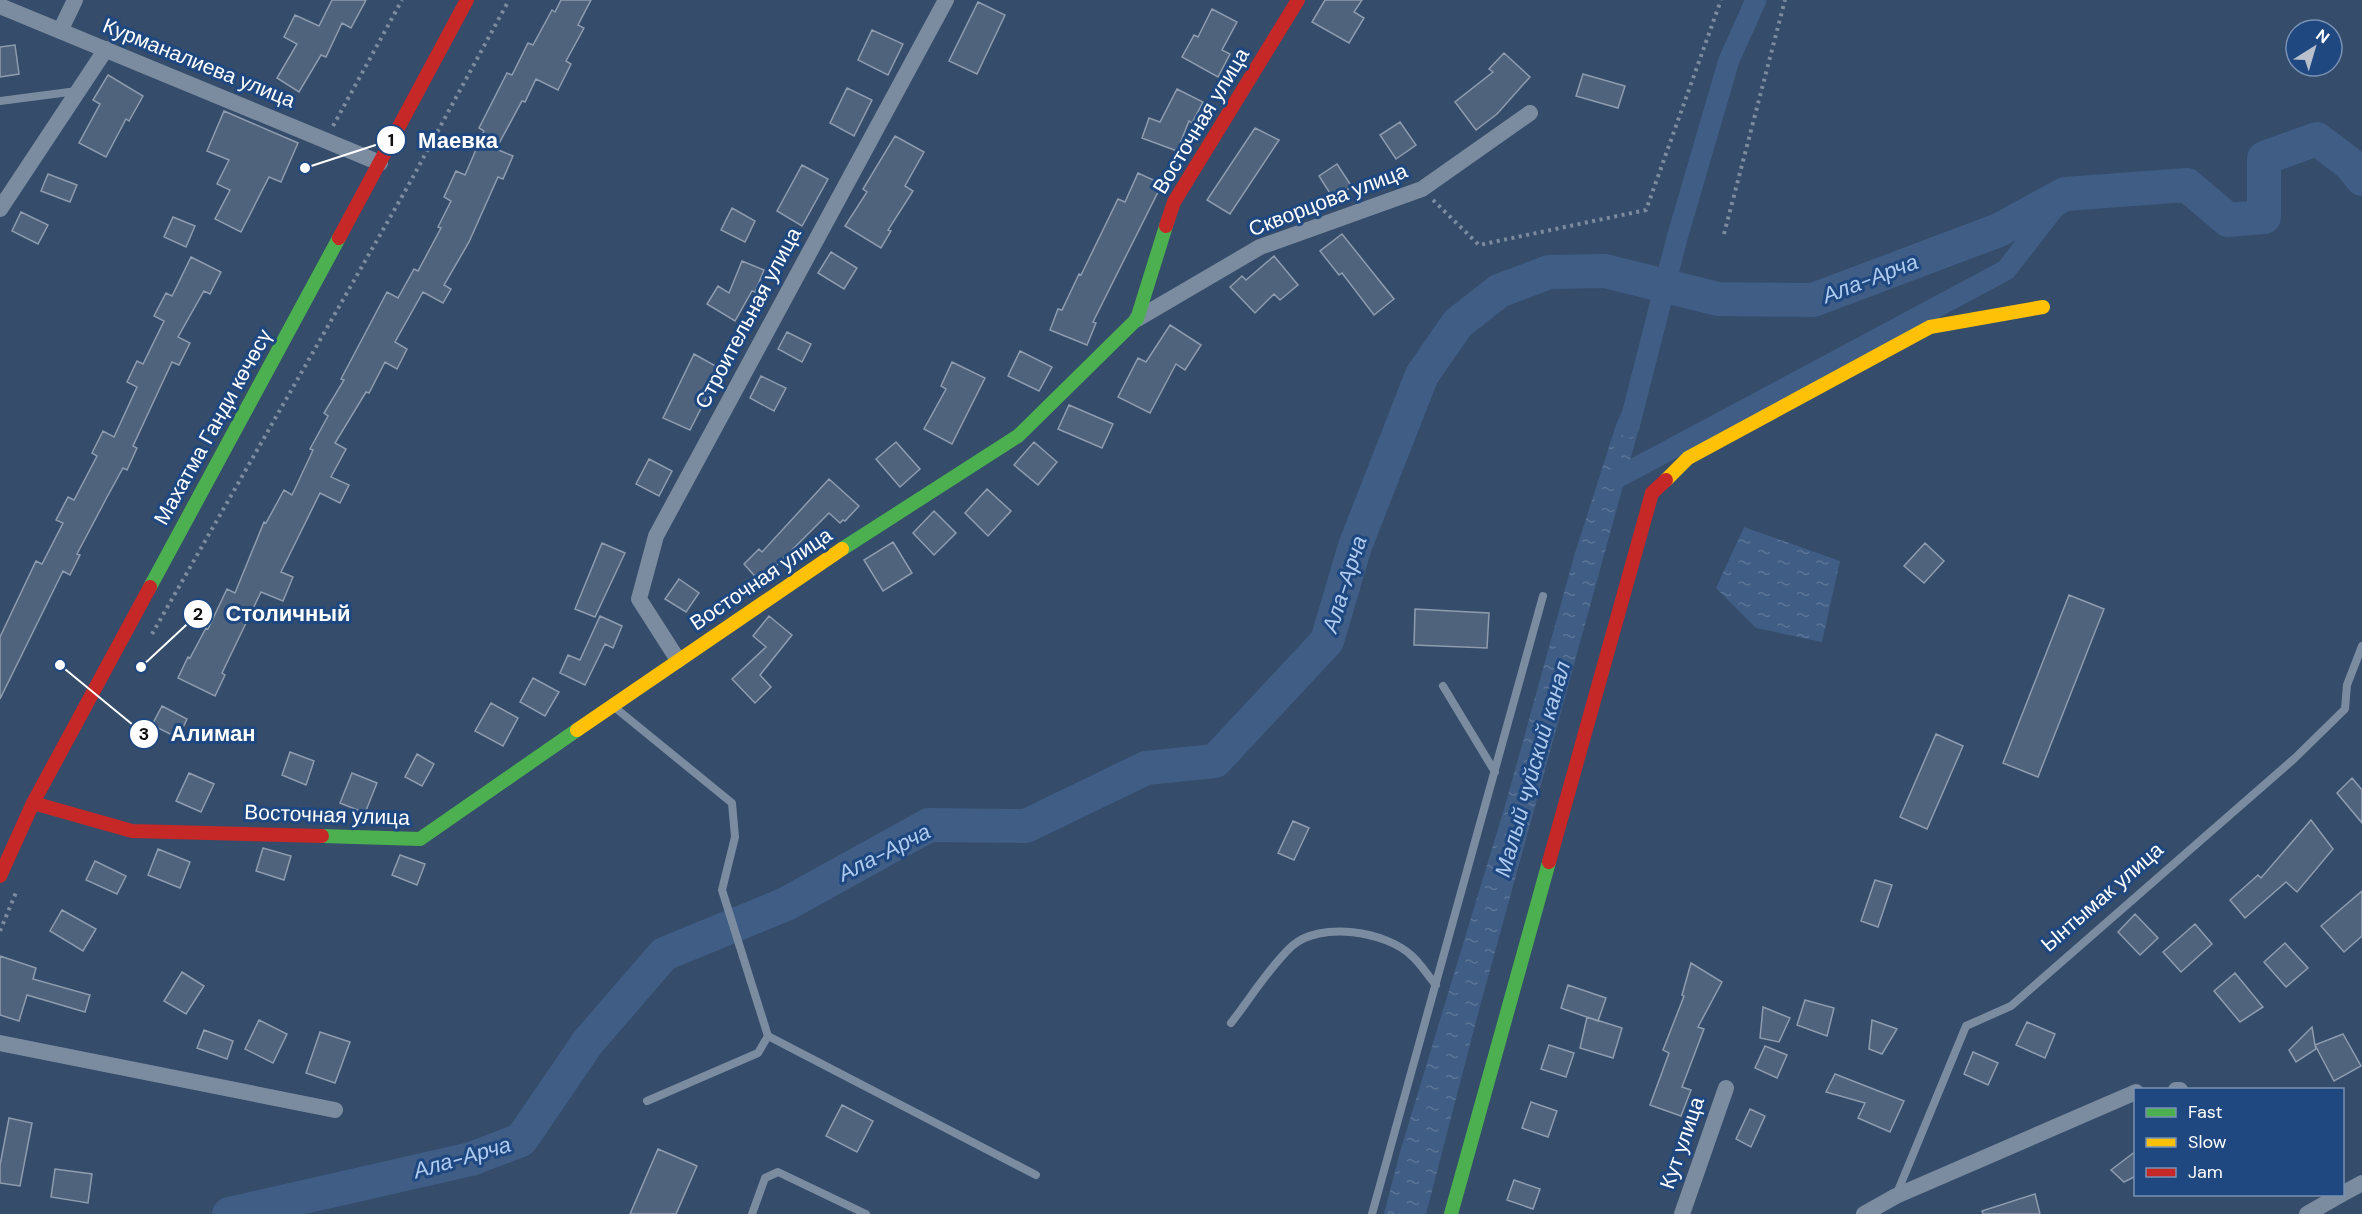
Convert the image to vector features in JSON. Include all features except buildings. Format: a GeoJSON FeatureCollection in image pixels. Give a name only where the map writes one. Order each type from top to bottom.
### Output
{"type":"FeatureCollection","features":[{"type":"Feature","properties":{"kind":"street"},"geometry":{"type":"LineString","coordinates":[[60,31],[75,0]]}},
{"type":"Feature","properties":{"kind":"street","name":"Махатма Ганди көчөсү"},"geometry":{"type":"LineString","coordinates":[[0,876],[33,803],[467,0]]}},
{"type":"Feature","properties":{"kind":"street","name":"Строительная улица"},"geometry":{"type":"LineString","coordinates":[[678,660],[639,599],[656,536],[946,0]]}},
{"type":"Feature","properties":{"kind":"street","name":"Восточная улица"},"geometry":{"type":"LineString","coordinates":[[33,803],[132,831],[420,839],[797,578],[1018,436],[1137,319],[1174,202],[1298,0]]}},
{"type":"Feature","properties":{"kind":"street","name":"Курманалиева улица"},"geometry":{"type":"LineString","coordinates":[[0,6],[380,163]]}},
{"type":"Feature","properties":{"kind":"street"},"geometry":{"type":"LineString","coordinates":[[0,209],[106,50]]}},
{"type":"Feature","properties":{"kind":"street","name":"Скворцова улица"},"geometry":{"type":"LineString","coordinates":[[1137,319],[1260,247],[1422,189],[1530,113]]}},
{"type":"Feature","properties":{"kind":"street"},"geometry":{"type":"LineString","coordinates":[[1451,1214],[1652,493],[1688,458],[1930,327],[2043,308]]}},
{"type":"Feature","properties":{"kind":"street"},"geometry":{"type":"LineString","coordinates":[[0,1043],[335,1110]]}},
{"type":"Feature","properties":{"kind":"street","name":"Кут улица"},"geometry":{"type":"LineString","coordinates":[[1682,1214],[1726,1088]]}},
{"type":"Feature","properties":{"kind":"street"},"geometry":{"type":"LineString","coordinates":[[1864,1214],[1896,1196],[2134,1093]]}},
{"type":"Feature","properties":{"kind":"street"},"geometry":{"type":"LineString","coordinates":[[2344,1193],[2362,1183]]}},
{"type":"Feature","properties":{"kind":"street"},"geometry":{"type":"LineString","coordinates":[[2307,1214],[2338,1196]]}},
{"type":"Feature","properties":{"kind":"lane"},"geometry":{"type":"LineString","coordinates":[[0,101],[78,91]]}},
{"type":"Feature","properties":{"kind":"lane"},"geometry":{"type":"LineString","coordinates":[[1372,1214],[1543,596]]}},
{"type":"Feature","properties":{"kind":"lane","name":"Ынтымак улица"},"geometry":{"type":"LineString","coordinates":[[1896,1196],[1966,1026],[2011,1006],[2295,758],[2345,709],[2347,685],[2362,646]]}},
{"type":"Feature","properties":{"kind":"lane"},"geometry":{"type":"LineString","coordinates":[[1443,686],[1495,772]]}},
{"type":"Feature","properties":{"kind":"lane"},"geometry":{"type":"LineString","coordinates":[[613,705],[732,802],[735,837],[722,890],[768,1036],[1036,1175]]}},
{"type":"Feature","properties":{"kind":"lane"},"geometry":{"type":"LineString","coordinates":[[1231,1023],[1291,946],[1305,937],[1332,929],[1374,938],[1397,946],[1412,956],[1436,985]]}},
{"type":"Feature","properties":{"kind":"lane"},"geometry":{"type":"LineString","coordinates":[[647,1101],[758,1053],[768,1036]]}},
{"type":"Feature","properties":{"kind":"lane"},"geometry":{"type":"LineString","coordinates":[[752,1214],[765,1178],[778,1172],[866,1214]]}},
{"type":"Feature","properties":{"kind":"path"},"geometry":{"type":"LineString","coordinates":[[325,140],[402,0]]}},
{"type":"Feature","properties":{"kind":"path"},"geometry":{"type":"LineString","coordinates":[[147,642],[408,186],[509,0]]}},
{"type":"Feature","properties":{"kind":"path"},"geometry":{"type":"LineString","coordinates":[[1422,189],[1479,245],[1646,210],[1721,0]]}},
{"type":"Feature","properties":{"kind":"path"},"geometry":{"type":"LineString","coordinates":[[1724,234],[1785,0]]}},
{"type":"Feature","properties":{"kind":"path"},"geometry":{"type":"LineString","coordinates":[[0,931],[22,880]]}},
{"type":"Feature","properties":{"kind":"water","name":"Малый чуйский канал"},"geometry":{"type":"Polygon","coordinates":[[[1628,397],[1641,400],[1642,417],[1479,1010],[1426,1214],[1384,1214],[1400,1152],[1507,799],[1575,553],[1616,425],[1628,397]]]}},
{"type":"Feature","properties":{"kind":"water"},"geometry":{"type":"Polygon","coordinates":[[[1744,527],[1840,561],[1822,642],[1756,628],[1716,588],[1744,527]]]}},
{"type":"Feature","properties":{"kind":"waterway"},"geometry":{"type":"LineString","coordinates":[[1629,427],[1677,238],[1729,60],[1756,0]]}},
{"type":"Feature","properties":{"kind":"waterway","name":"Ала-Арча"},"geometry":{"type":"LineString","coordinates":[[229,1214],[471,1159],[521,1140],[588,1042],[664,954],[786,904],[929,825],[1026,826],[1146,768],[1215,761],[1327,641],[1355,546],[1422,375],[1458,323],[1499,291],[1549,272],[1605,271],[1718,299],[1813,300],[1999,230],[2065,194],[2187,185],[2228,220],[2264,217],[2264,158],[2317,139],[2350,164],[2362,179]]}},
{"type":"Feature","properties":{"kind":"waterway"},"geometry":{"type":"LineString","coordinates":[[1615,479],[2006,270],[2065,194]]}},
{"type":"Feature","properties":{"kind":"traffic: fast"},"geometry":{"type":"LineString","coordinates":[[842,549],[1018,436],[1137,319],[1166,226]]}},
{"type":"Feature","properties":{"kind":"traffic: fast"},"geometry":{"type":"LineString","coordinates":[[150,587],[339,238]]}},
{"type":"Feature","properties":{"kind":"traffic: fast"},"geometry":{"type":"LineString","coordinates":[[322,836],[420,839],[577,730]]}},
{"type":"Feature","properties":{"kind":"traffic: fast"},"geometry":{"type":"LineString","coordinates":[[1451,1214],[1549,862]]}},
{"type":"Feature","properties":{"kind":"traffic: slow"},"geometry":{"type":"LineString","coordinates":[[1666,480],[1688,458],[1930,327],[2043,307]]}},
{"type":"Feature","properties":{"kind":"traffic: slow"},"geometry":{"type":"LineString","coordinates":[[577,730],[842,549]]}},
{"type":"Feature","properties":{"kind":"traffic: jam"},"geometry":{"type":"LineString","coordinates":[[339,238],[467,0]]}},
{"type":"Feature","properties":{"kind":"traffic: jam"},"geometry":{"type":"LineString","coordinates":[[1166,226],[1174,202],[1298,0]]}},
{"type":"Feature","properties":{"kind":"traffic: jam"},"geometry":{"type":"LineString","coordinates":[[1549,862],[1652,493],[1666,480]]}},
{"type":"Feature","properties":{"kind":"traffic: jam"},"geometry":{"type":"LineString","coordinates":[[0,876],[33,803],[150,587]]}},
{"type":"Feature","properties":{"kind":"traffic: jam"},"geometry":{"type":"LineString","coordinates":[[33,803],[132,831],[322,836]]}},
{"type":"Feature","properties":{"kind":"place","name":"Маевка"},"geometry":{"type":"Point","coordinates":[305,168]}},
{"type":"Feature","properties":{"kind":"place","name":"Алиман"},"geometry":{"type":"Point","coordinates":[60,665]}},
{"type":"Feature","properties":{"kind":"place","name":"Столичный"},"geometry":{"type":"Point","coordinates":[141,667]}}]}
